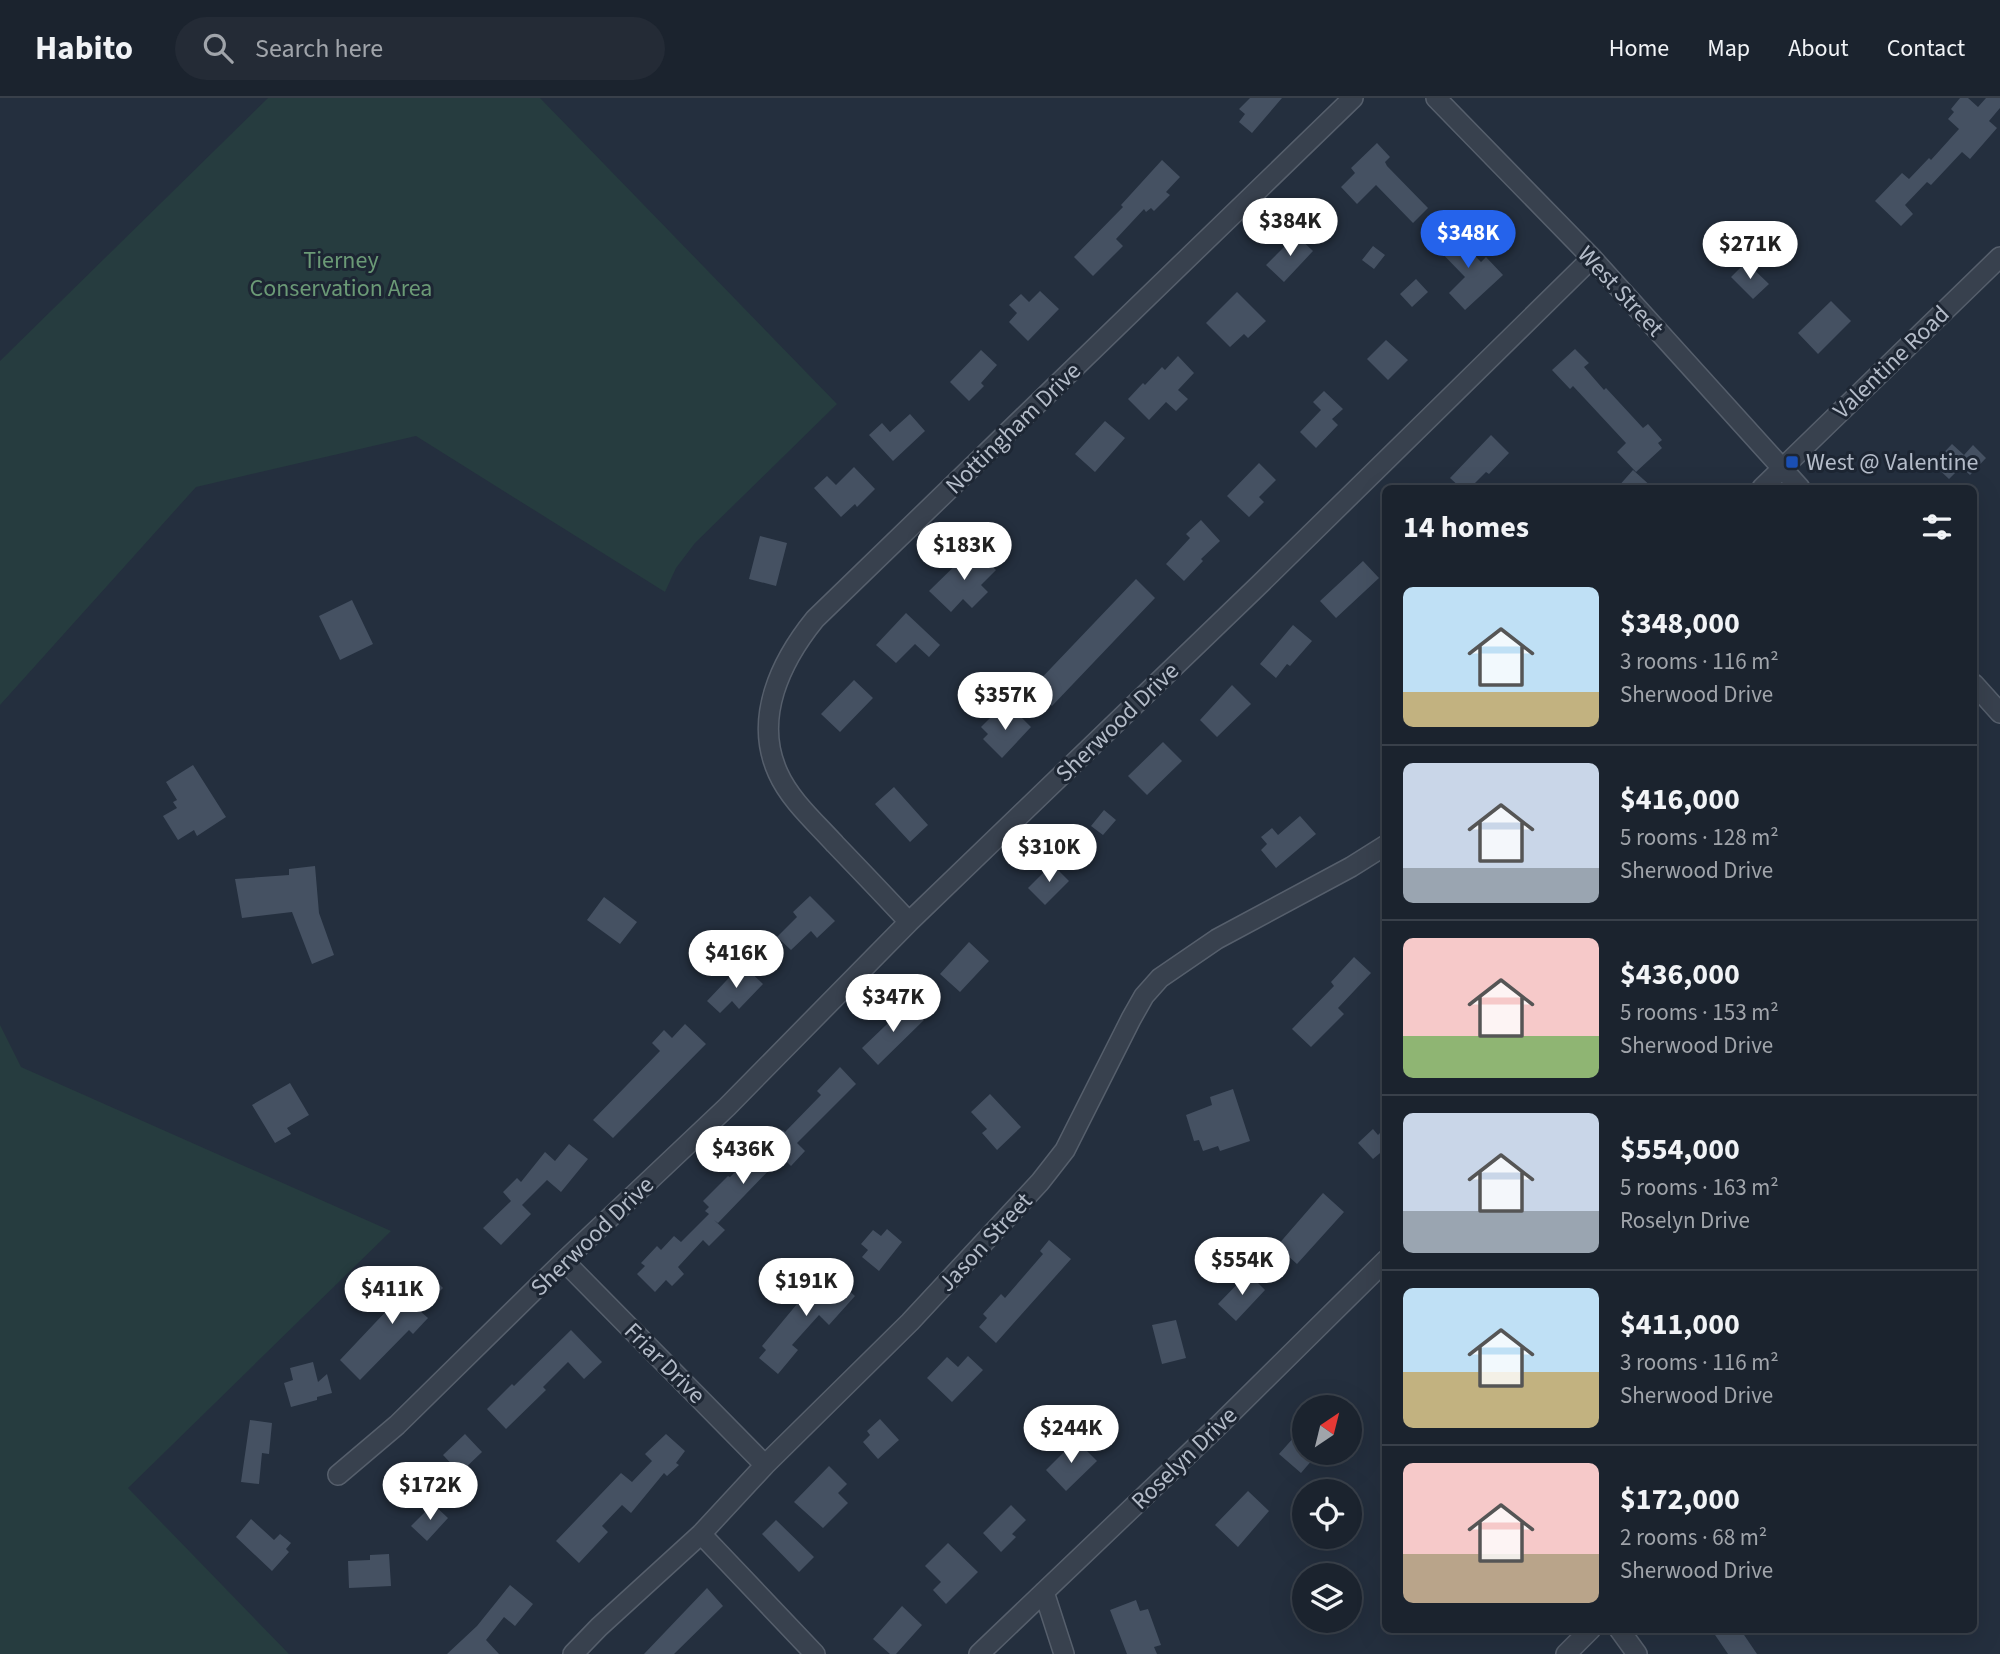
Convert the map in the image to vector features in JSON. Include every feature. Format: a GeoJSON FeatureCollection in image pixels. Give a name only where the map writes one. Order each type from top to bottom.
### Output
{"type":"FeatureCollection","features":[{"type":"Feature","properties":{"kind":"street","name":"Nottingham Drive"},"geometry":{"type":"LineString","coordinates":[[909,922],[812,820],[779,775],[771,752],[769,725],[773,695],[781,670],[795,644],[816,619],[1353,98]]}},
{"type":"Feature","properties":{"kind":"street","name":"West Street"},"geometry":{"type":"LineString","coordinates":[[1436,98],[1592,258],[1797,485]]}},
{"type":"Feature","properties":{"kind":"street","name":"Valentine Road"},"geometry":{"type":"LineString","coordinates":[[1782,468],[2000,257]]}},
{"type":"Feature","properties":{"kind":"street","name":"Sherwood Drive"},"geometry":{"type":"LineString","coordinates":[[338,1475],[397,1425],[564,1261],[727,1107],[909,922],[1592,258]]}},
{"type":"Feature","properties":{"kind":"street"},"geometry":{"type":"LineString","coordinates":[[1765,485],[1782,468]]}},
{"type":"Feature","properties":{"kind":"street"},"geometry":{"type":"LineString","coordinates":[[1977,691],[2000,713]]}},
{"type":"Feature","properties":{"kind":"street","name":"Jason Street"},"geometry":{"type":"LineString","coordinates":[[573,1654],[701,1534],[765,1465],[910,1322],[1040,1182],[1065,1150],[1131,1019],[1144,996],[1160,978],[1217,939],[1382,848]]}},
{"type":"Feature","properties":{"kind":"street","name":"Friar Drive"},"geometry":{"type":"LineString","coordinates":[[564,1261],[765,1465]]}},
{"type":"Feature","properties":{"kind":"street","name":"Roselyn Drive"},"geometry":{"type":"LineString","coordinates":[[979,1654],[1219,1425],[1382,1264]]}},
{"type":"Feature","properties":{"kind":"street"},"geometry":{"type":"LineString","coordinates":[[701,1534],[815,1654]]}},
{"type":"Feature","properties":{"kind":"street"},"geometry":{"type":"LineString","coordinates":[[1044,1592],[1064,1654]]}},
{"type":"Feature","properties":{"kind":"street"},"geometry":{"type":"LineString","coordinates":[[1566,1654],[1587,1633]]}},
{"type":"Feature","properties":{"kind":"street"},"geometry":{"type":"LineString","coordinates":[[1622,1633],[1637,1654]]}},
{"type":"Feature","properties":{"kind":"green space","name":"Tierney Conservation Area"},"geometry":{"type":"Polygon","coordinates":[[[268,98],[540,98],[837,404],[695,543],[676,568],[665,592],[416,436],[196,487],[0,705],[0,361],[268,98]]]}},
{"type":"Feature","properties":{"kind":"green space"},"geometry":{"type":"Polygon","coordinates":[[[0,1025],[21,1067],[391,1231],[128,1488],[289,1654],[0,1654],[0,1025]]]}},
{"type":"Feature","properties":{"kind":"building"},"geometry":{"type":"Polygon","coordinates":[[[1250,98],[1282,98],[1252,133],[1239,122],[1245,114],[1239,109],[1250,98]]]}},
{"type":"Feature","properties":{"kind":"building"},"geometry":{"type":"Polygon","coordinates":[[[1960,98],[1968,98],[1978,107],[1986,98],[2000,98],[2000,108],[1989,121],[1997,128],[1970,159],[1962,152],[1931,185],[1927,182],[1905,205],[1913,214],[1901,226],[1875,201],[1902,173],[1909,179],[1929,158],[1931,160],[1959,129],[1948,119],[1954,112],[1951,109],[1960,98]]]}},
{"type":"Feature","properties":{"kind":"building"},"geometry":{"type":"Polygon","coordinates":[[[1377,143],[1390,157],[1385,162],[1387,166],[1428,208],[1413,223],[1376,185],[1357,204],[1341,187],[1355,173],[1351,168],[1377,143]]]}},
{"type":"Feature","properties":{"kind":"building"},"geometry":{"type":"Polygon","coordinates":[[[1162,160],[1180,177],[1166,192],[1170,195],[1154,211],[1151,208],[1146,212],[1144,209],[1116,239],[1123,246],[1093,276],[1074,257],[1123,207],[1121,205],[1162,160]]]}},
{"type":"Feature","properties":{"kind":"building"},"geometry":{"type":"Polygon","coordinates":[[[1450,230],[1481,262],[1486,257],[1503,275],[1465,310],[1449,293],[1465,277],[1434,245],[1450,230]]]}},
{"type":"Feature","properties":{"kind":"building"},"geometry":{"type":"Polygon","coordinates":[[[1296,235],[1313,251],[1284,282],[1266,265],[1296,235]]]}},
{"type":"Feature","properties":{"kind":"building"},"geometry":{"type":"Polygon","coordinates":[[[1373,246],[1385,255],[1374,269],[1362,260],[1373,246]]]}},
{"type":"Feature","properties":{"kind":"building"},"geometry":{"type":"Polygon","coordinates":[[[1746,262],[1769,284],[1753,299],[1731,277],[1746,262]]]}},
{"type":"Feature","properties":{"kind":"building"},"geometry":{"type":"Polygon","coordinates":[[[1416,279],[1428,292],[1412,307],[1400,294],[1416,279]]]}},
{"type":"Feature","properties":{"kind":"building"},"geometry":{"type":"Polygon","coordinates":[[[1040,291],[1059,309],[1028,341],[1009,322],[1017,313],[1009,305],[1021,294],[1029,302],[1040,291]]]}},
{"type":"Feature","properties":{"kind":"building"},"geometry":{"type":"Polygon","coordinates":[[[1237,292],[1266,321],[1248,338],[1244,334],[1230,347],[1206,323],[1237,292]]]}},
{"type":"Feature","properties":{"kind":"building"},"geometry":{"type":"Polygon","coordinates":[[[1831,301],[1851,321],[1818,354],[1798,333],[1831,301]]]}},
{"type":"Feature","properties":{"kind":"building"},"geometry":{"type":"Polygon","coordinates":[[[1386,340],[1408,360],[1388,380],[1367,359],[1386,340]]]}},
{"type":"Feature","properties":{"kind":"building"},"geometry":{"type":"Polygon","coordinates":[[[1575,349],[1589,363],[1584,367],[1604,390],[1606,388],[1643,428],[1648,424],[1662,440],[1658,443],[1662,448],[1636,472],[1617,452],[1626,443],[1573,386],[1570,389],[1552,370],[1575,349]]]}},
{"type":"Feature","properties":{"kind":"building"},"geometry":{"type":"Polygon","coordinates":[[[981,350],[997,365],[981,383],[984,386],[969,401],[950,382],[981,350]]]}},
{"type":"Feature","properties":{"kind":"building"},"geometry":{"type":"Polygon","coordinates":[[[1178,356],[1194,373],[1178,390],[1188,399],[1176,411],[1166,402],[1149,420],[1128,399],[1143,383],[1145,385],[1162,367],[1165,370],[1178,356]]]}},
{"type":"Feature","properties":{"kind":"building"},"geometry":{"type":"Polygon","coordinates":[[[1324,391],[1343,409],[1332,419],[1338,425],[1316,448],[1300,432],[1321,410],[1313,402],[1324,391]]]}},
{"type":"Feature","properties":{"kind":"building"},"geometry":{"type":"Polygon","coordinates":[[[910,414],[925,431],[893,461],[869,435],[882,423],[890,432],[910,414]]]}},
{"type":"Feature","properties":{"kind":"building"},"geometry":{"type":"Polygon","coordinates":[[[1105,421],[1125,438],[1095,472],[1075,454],[1105,421]]]}},
{"type":"Feature","properties":{"kind":"building"},"geometry":{"type":"Polygon","coordinates":[[[1491,435],[1509,453],[1489,474],[1486,472],[1473,485],[1458,485],[1450,478],[1491,435]]]}},
{"type":"Feature","properties":{"kind":"building"},"geometry":{"type":"Polygon","coordinates":[[[1952,444],[1964,455],[1973,445],[1986,458],[1970,475],[1961,467],[1949,479],[1933,464],[1952,444]]]}},
{"type":"Feature","properties":{"kind":"building"},"geometry":{"type":"Polygon","coordinates":[[[1259,463],[1276,480],[1259,497],[1264,502],[1249,517],[1227,496],[1259,463]]]}},
{"type":"Feature","properties":{"kind":"building"},"geometry":{"type":"Polygon","coordinates":[[[854,467],[875,489],[857,507],[855,504],[841,517],[814,488],[827,476],[836,485],[854,467]]]}},
{"type":"Feature","properties":{"kind":"building"},"geometry":{"type":"Polygon","coordinates":[[[1633,470],[1650,485],[1620,485],[1633,470]]]}},
{"type":"Feature","properties":{"kind":"building"},"geometry":{"type":"Polygon","coordinates":[[[1201,520],[1220,541],[1184,581],[1166,564],[1190,538],[1186,534],[1201,520]]]}},
{"type":"Feature","properties":{"kind":"building"},"geometry":{"type":"Polygon","coordinates":[[[760,536],[787,543],[776,586],[749,579],[760,536]]]}},
{"type":"Feature","properties":{"kind":"building"},"geometry":{"type":"Polygon","coordinates":[[[973,548],[996,570],[981,585],[988,592],[972,608],[963,599],[951,612],[929,591],[973,548]]]}},
{"type":"Feature","properties":{"kind":"building"},"geometry":{"type":"Polygon","coordinates":[[[1363,561],[1379,578],[1336,618],[1320,601],[1363,561]]]}},
{"type":"Feature","properties":{"kind":"building"},"geometry":{"type":"Polygon","coordinates":[[[1136,579],[1155,598],[1052,706],[1032,688],[1136,579]]]}},
{"type":"Feature","properties":{"kind":"building"},"geometry":{"type":"Polygon","coordinates":[[[352,600],[373,644],[340,660],[319,616],[352,600]]]}},
{"type":"Feature","properties":{"kind":"building"},"geometry":{"type":"Polygon","coordinates":[[[906,613],[940,645],[929,657],[915,644],[896,663],[876,645],[906,613]]]}},
{"type":"Feature","properties":{"kind":"building"},"geometry":{"type":"Polygon","coordinates":[[[1293,625],[1312,641],[1276,678],[1260,664],[1293,625]]]}},
{"type":"Feature","properties":{"kind":"building"},"geometry":{"type":"Polygon","coordinates":[[[854,680],[873,698],[840,732],[821,714],[854,680]]]}},
{"type":"Feature","properties":{"kind":"building"},"geometry":{"type":"Polygon","coordinates":[[[1232,685],[1251,704],[1217,737],[1200,720],[1232,685]]]}},
{"type":"Feature","properties":{"kind":"building"},"geometry":{"type":"Polygon","coordinates":[[[1014,710],[1031,727],[1002,758],[983,739],[988,734],[981,727],[997,711],[1005,719],[1014,710]]]}},
{"type":"Feature","properties":{"kind":"building"},"geometry":{"type":"Polygon","coordinates":[[[1163,742],[1182,761],[1147,795],[1128,776],[1163,742]]]}},
{"type":"Feature","properties":{"kind":"building"},"geometry":{"type":"Polygon","coordinates":[[[193,765],[226,817],[197,836],[194,830],[178,840],[163,816],[177,808],[173,802],[177,800],[166,782],[193,765]]]}},
{"type":"Feature","properties":{"kind":"building"},"geometry":{"type":"Polygon","coordinates":[[[894,787],[928,825],[910,842],[875,804],[894,787]]]}},
{"type":"Feature","properties":{"kind":"building"},"geometry":{"type":"Polygon","coordinates":[[[1104,810],[1116,820],[1103,835],[1091,826],[1104,810]]]}},
{"type":"Feature","properties":{"kind":"building"},"geometry":{"type":"Polygon","coordinates":[[[1300,816],[1316,834],[1276,868],[1261,850],[1267,844],[1261,837],[1272,828],[1278,835],[1300,816]]]}},
{"type":"Feature","properties":{"kind":"building"},"geometry":{"type":"Polygon","coordinates":[[[1052,864],[1069,881],[1045,905],[1028,888],[1052,864]]]}},
{"type":"Feature","properties":{"kind":"building"},"geometry":{"type":"Polygon","coordinates":[[[315,866],[319,913],[334,955],[312,964],[292,912],[242,918],[235,879],[289,875],[289,869],[315,866]]]}},
{"type":"Feature","properties":{"kind":"building"},"geometry":{"type":"Polygon","coordinates":[[[810,896],[835,921],[817,938],[811,931],[791,950],[777,937],[797,917],[793,912],[810,896]]]}},
{"type":"Feature","properties":{"kind":"building"},"geometry":{"type":"Polygon","coordinates":[[[604,897],[637,922],[620,944],[587,920],[604,897]]]}},
{"type":"Feature","properties":{"kind":"building"},"geometry":{"type":"Polygon","coordinates":[[[969,942],[989,961],[960,992],[940,974],[969,942]]]}},
{"type":"Feature","properties":{"kind":"building"},"geometry":{"type":"Polygon","coordinates":[[[1354,957],[1371,973],[1338,1008],[1344,1014],[1311,1047],[1292,1029],[1334,986],[1331,982],[1354,957]]]}},
{"type":"Feature","properties":{"kind":"building"},"geometry":{"type":"Polygon","coordinates":[[[742,964],[763,984],[739,1009],[732,1001],[720,1013],[707,1001],[742,964]]]}},
{"type":"Feature","properties":{"kind":"building"},"geometry":{"type":"Polygon","coordinates":[[[908,1004],[924,1020],[878,1065],[862,1048],[908,1004]]]}},
{"type":"Feature","properties":{"kind":"building"},"geometry":{"type":"Polygon","coordinates":[[[685,1024],[706,1044],[613,1138],[593,1120],[660,1051],[652,1043],[664,1030],[672,1038],[685,1024]]]}},
{"type":"Feature","properties":{"kind":"building"},"geometry":{"type":"Polygon","coordinates":[[[840,1067],[856,1084],[797,1143],[805,1151],[791,1166],[786,1161],[777,1170],[773,1166],[718,1223],[714,1220],[725,1230],[709,1246],[703,1240],[678,1267],[684,1274],[672,1286],[666,1280],[655,1292],[637,1274],[645,1266],[641,1263],[657,1246],[661,1250],[674,1236],[681,1242],[709,1214],[705,1211],[709,1207],[703,1201],[759,1148],[763,1151],[783,1130],[785,1132],[821,1095],[817,1091],[840,1067]]]}},
{"type":"Feature","properties":{"kind":"building"},"geometry":{"type":"Polygon","coordinates":[[[290,1083],[309,1115],[287,1128],[291,1134],[275,1143],[252,1105],[290,1083]]]}},
{"type":"Feature","properties":{"kind":"building"},"geometry":{"type":"Polygon","coordinates":[[[1233,1089],[1250,1141],[1220,1151],[1218,1146],[1203,1151],[1199,1140],[1194,1141],[1186,1115],[1212,1105],[1210,1097],[1233,1089]]]}},
{"type":"Feature","properties":{"kind":"building"},"geometry":{"type":"Polygon","coordinates":[[[990,1094],[1021,1127],[997,1150],[982,1133],[987,1129],[971,1112],[990,1094]]]}},
{"type":"Feature","properties":{"kind":"building"},"geometry":{"type":"Polygon","coordinates":[[[1373,1129],[1378,1135],[1382,1131],[1382,1151],[1373,1159],[1358,1143],[1373,1129]]]}},
{"type":"Feature","properties":{"kind":"building"},"geometry":{"type":"Polygon","coordinates":[[[569,1144],[588,1159],[561,1192],[547,1180],[522,1205],[531,1214],[501,1245],[483,1228],[511,1201],[503,1192],[517,1178],[521,1182],[545,1152],[555,1161],[569,1144]]]}},
{"type":"Feature","properties":{"kind":"building"},"geometry":{"type":"Polygon","coordinates":[[[1323,1193],[1344,1212],[1297,1264],[1277,1246],[1323,1193]]]}},
{"type":"Feature","properties":{"kind":"building"},"geometry":{"type":"Polygon","coordinates":[[[887,1229],[902,1242],[879,1271],[862,1257],[868,1250],[861,1244],[873,1230],[881,1236],[887,1229]]]}},
{"type":"Feature","properties":{"kind":"building"},"geometry":{"type":"Polygon","coordinates":[[[1049,1240],[1071,1259],[996,1343],[979,1327],[987,1318],[983,1314],[1001,1294],[1005,1298],[1043,1254],[1040,1251],[1049,1240]]]}},
{"type":"Feature","properties":{"kind":"building"},"geometry":{"type":"Polygon","coordinates":[[[824,1268],[855,1296],[829,1325],[819,1315],[792,1345],[798,1350],[778,1374],[759,1358],[766,1350],[762,1346],[807,1292],[804,1289],[824,1268]]]}},
{"type":"Feature","properties":{"kind":"building"},"geometry":{"type":"Polygon","coordinates":[[[425,1270],[443,1288],[420,1311],[428,1318],[413,1334],[409,1330],[360,1380],[340,1360],[425,1270]]]}},
{"type":"Feature","properties":{"kind":"building"},"geometry":{"type":"Polygon","coordinates":[[[1248,1273],[1265,1290],[1236,1321],[1218,1304],[1248,1273]]]}},
{"type":"Feature","properties":{"kind":"building"},"geometry":{"type":"Polygon","coordinates":[[[1176,1320],[1186,1358],[1162,1364],[1152,1325],[1176,1320]]]}},
{"type":"Feature","properties":{"kind":"building"},"geometry":{"type":"Polygon","coordinates":[[[571,1330],[602,1362],[584,1379],[568,1362],[543,1387],[546,1390],[506,1429],[487,1409],[571,1330]]]}},
{"type":"Feature","properties":{"kind":"building"},"geometry":{"type":"Polygon","coordinates":[[[968,1356],[983,1370],[952,1402],[927,1378],[947,1357],[958,1367],[968,1356]]]}},
{"type":"Feature","properties":{"kind":"building"},"geometry":{"type":"Polygon","coordinates":[[[313,1362],[318,1382],[327,1374],[332,1393],[291,1407],[284,1383],[293,1380],[290,1368],[313,1362]]]}},
{"type":"Feature","properties":{"kind":"building"},"geometry":{"type":"Polygon","coordinates":[[[880,1419],[899,1440],[878,1459],[863,1442],[870,1435],[867,1431],[880,1419]]]}},
{"type":"Feature","properties":{"kind":"building"},"geometry":{"type":"Polygon","coordinates":[[[250,1420],[272,1423],[269,1454],[262,1453],[259,1484],[241,1482],[250,1420]]]}},
{"type":"Feature","properties":{"kind":"building"},"geometry":{"type":"Polygon","coordinates":[[[465,1434],[482,1452],[460,1473],[443,1455],[465,1434]]]}},
{"type":"Feature","properties":{"kind":"building"},"geometry":{"type":"Polygon","coordinates":[[[666,1434],[685,1451],[676,1463],[679,1465],[667,1476],[664,1473],[631,1513],[622,1505],[602,1526],[608,1532],[579,1563],[556,1541],[621,1473],[632,1482],[652,1461],[645,1454],[666,1434]]]}},
{"type":"Feature","properties":{"kind":"building"},"geometry":{"type":"Polygon","coordinates":[[[1292,1439],[1292,1465],[1308,1465],[1301,1473],[1279,1454],[1292,1439]]]}},
{"type":"Feature","properties":{"kind":"building"},"geometry":{"type":"Polygon","coordinates":[[[1076,1440],[1097,1461],[1066,1491],[1046,1470],[1076,1440]]]}},
{"type":"Feature","properties":{"kind":"building"},"geometry":{"type":"Polygon","coordinates":[[[829,1466],[847,1484],[838,1493],[848,1503],[823,1528],[794,1502],[829,1466]]]}},
{"type":"Feature","properties":{"kind":"building"},"geometry":{"type":"Polygon","coordinates":[[[1248,1491],[1269,1511],[1238,1547],[1215,1525],[1248,1491]]]}},
{"type":"Feature","properties":{"kind":"building"},"geometry":{"type":"Polygon","coordinates":[[[433,1504],[448,1518],[427,1541],[411,1526],[433,1504]]]}},
{"type":"Feature","properties":{"kind":"building"},"geometry":{"type":"Polygon","coordinates":[[[1011,1505],[1026,1520],[1012,1534],[1016,1537],[1001,1552],[983,1533],[1011,1505]]]}},
{"type":"Feature","properties":{"kind":"building"},"geometry":{"type":"Polygon","coordinates":[[[251,1519],[274,1540],[280,1534],[291,1543],[286,1549],[289,1552],[272,1571],[236,1537],[251,1519]]]}},
{"type":"Feature","properties":{"kind":"building"},"geometry":{"type":"Polygon","coordinates":[[[776,1520],[814,1557],[799,1572],[762,1534],[776,1520]]]}},
{"type":"Feature","properties":{"kind":"building"},"geometry":{"type":"Polygon","coordinates":[[[948,1543],[978,1572],[946,1604],[933,1590],[941,1582],[925,1566],[948,1543]]]}},
{"type":"Feature","properties":{"kind":"building"},"geometry":{"type":"Polygon","coordinates":[[[389,1554],[391,1586],[349,1588],[348,1561],[370,1560],[370,1555],[389,1554]]]}},
{"type":"Feature","properties":{"kind":"building"},"geometry":{"type":"Polygon","coordinates":[[[510,1585],[533,1604],[515,1626],[504,1617],[486,1640],[499,1654],[447,1654],[477,1626],[510,1585]]]}},
{"type":"Feature","properties":{"kind":"building"},"geometry":{"type":"Polygon","coordinates":[[[707,1588],[723,1606],[674,1654],[644,1654],[707,1588]]]}},
{"type":"Feature","properties":{"kind":"building"},"geometry":{"type":"Polygon","coordinates":[[[1136,1600],[1140,1611],[1148,1609],[1161,1645],[1154,1647],[1157,1654],[1127,1654],[1110,1610],[1136,1600]]]}},
{"type":"Feature","properties":{"kind":"building"},"geometry":{"type":"Polygon","coordinates":[[[902,1606],[922,1625],[896,1654],[890,1654],[873,1639],[902,1606]]]}},
{"type":"Feature","properties":{"kind":"building"},"geometry":{"type":"Polygon","coordinates":[[[1714,1633],[1743,1633],[1757,1654],[1728,1654],[1714,1633]]]}},
{"type":"Feature","properties":{"kind":"place","name":"West @ Valentine"},"geometry":{"type":"Point","coordinates":[1792,462]}}]}
